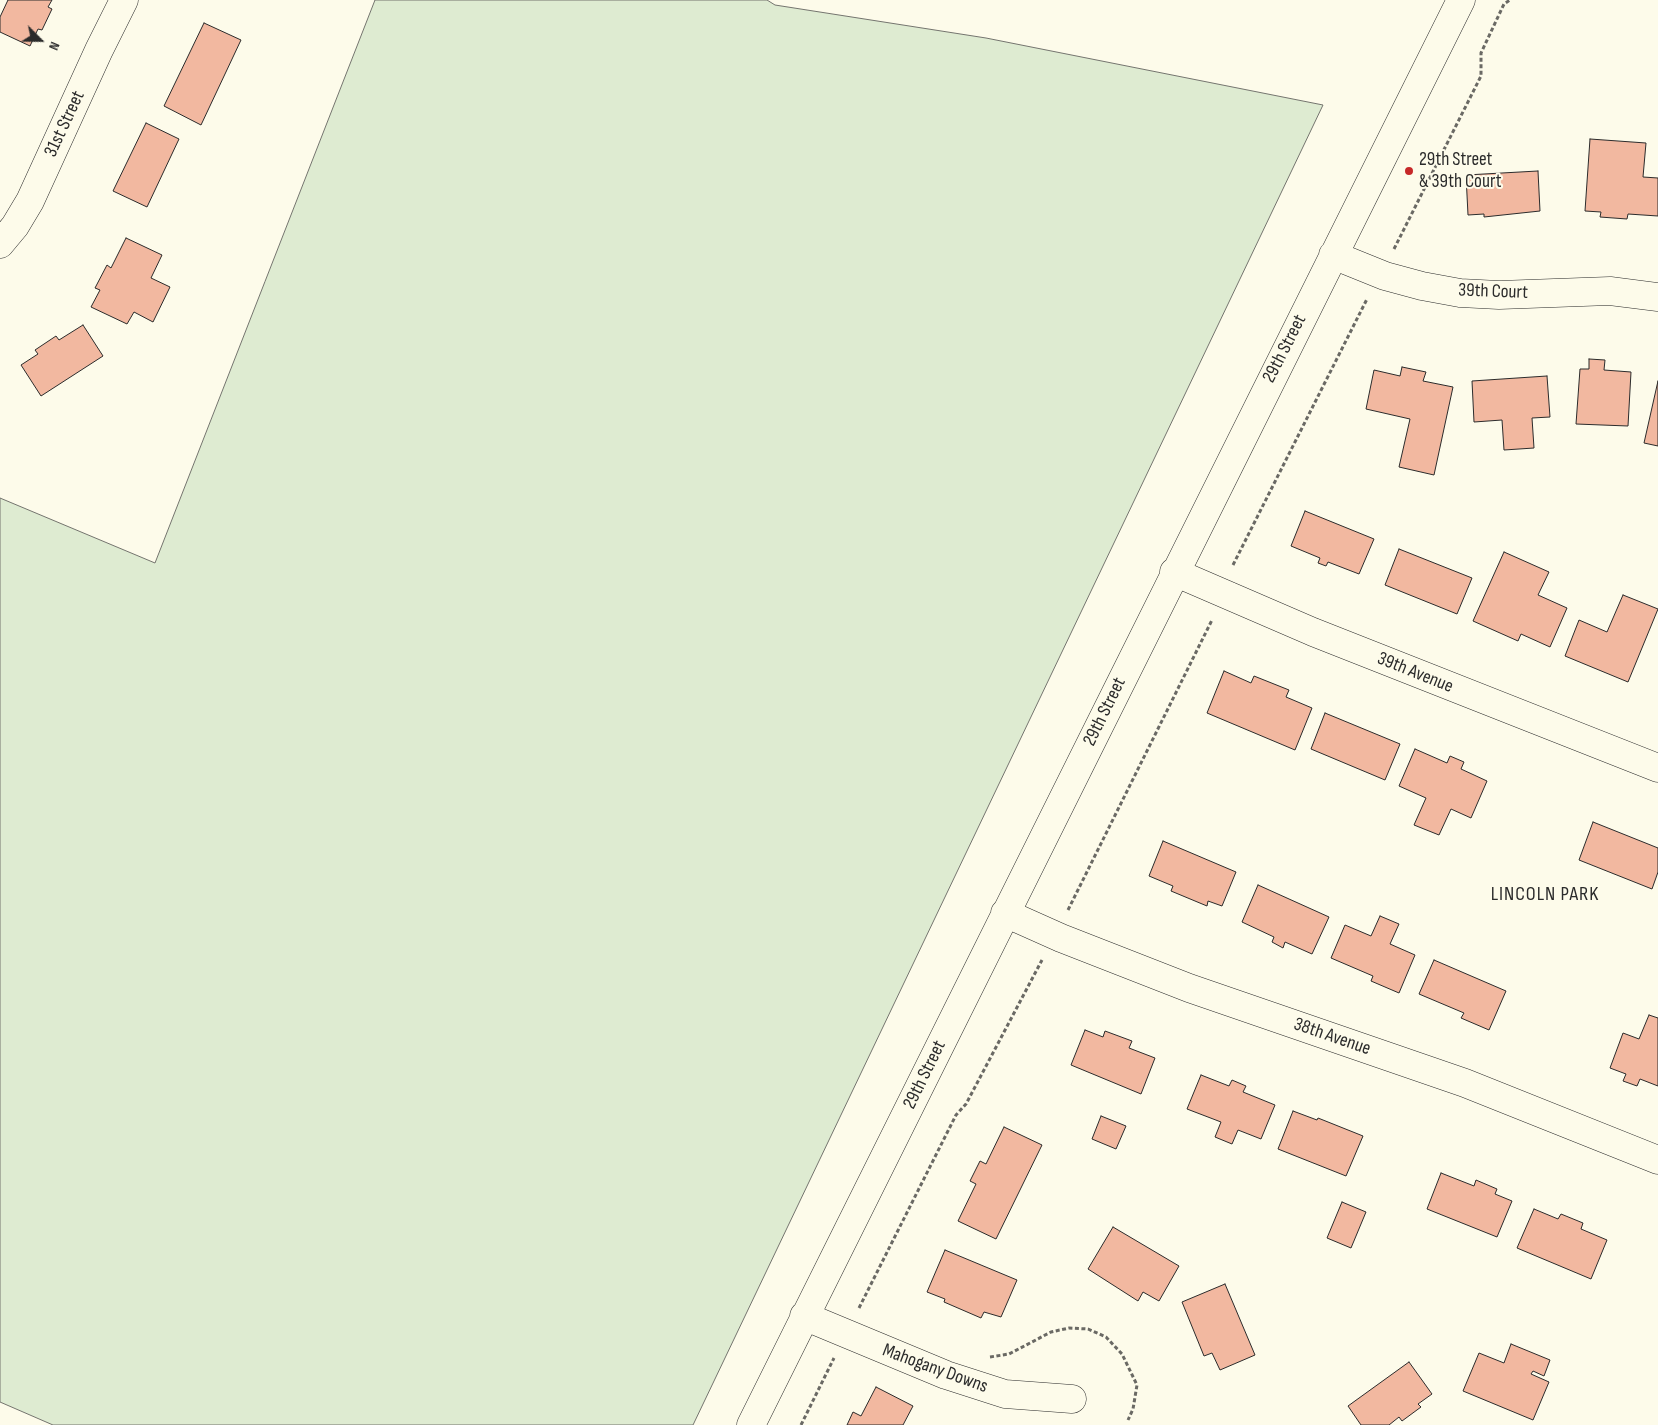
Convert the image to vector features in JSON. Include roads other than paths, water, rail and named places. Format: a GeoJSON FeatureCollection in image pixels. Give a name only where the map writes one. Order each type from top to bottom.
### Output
{"type":"FeatureCollection","features":[{"type":"Feature","properties":{"kind":"street","name":"31st Street"},"geometry":{"type":"LineString","coordinates":[[3,253],[15,226],[30,201],[124,0]]}},
{"type":"Feature","properties":{"kind":"street","name":"29th Street"},"geometry":{"type":"LineString","coordinates":[[751,1425],[1174,572],[1461,0]]}},
{"type":"Feature","properties":{"kind":"street","name":"39th Court"},"geometry":{"type":"LineString","coordinates":[[1333,255],[1380,274],[1422,286],[1460,293],[1499,295],[1610,292],[1658,297]]}},
{"type":"Feature","properties":{"kind":"street","name":"39th Avenue"},"geometry":{"type":"LineString","coordinates":[[1174,572],[1313,632],[1658,768]]}},
{"type":"Feature","properties":{"kind":"street","name":"38th Avenue"},"geometry":{"type":"LineString","coordinates":[[1005,913],[1055,936],[1189,988],[1466,1083],[1658,1160]]}},
{"type":"Feature","properties":{"kind":"street","name":"Mahogany Downs"},"geometry":{"type":"LineString","coordinates":[[804,1316],[845,1335],[946,1375],[1004,1394],[1072,1399]]}},
{"type":"Feature","properties":{"kind":"place","name":"29th Street & 39th Court"},"geometry":{"type":"Point","coordinates":[1409,171]}},
{"type":"Feature","properties":{"kind":"district","name":"LINCOLN PARK"},"geometry":{"type":"Point","coordinates":[1545,895]}}]}
